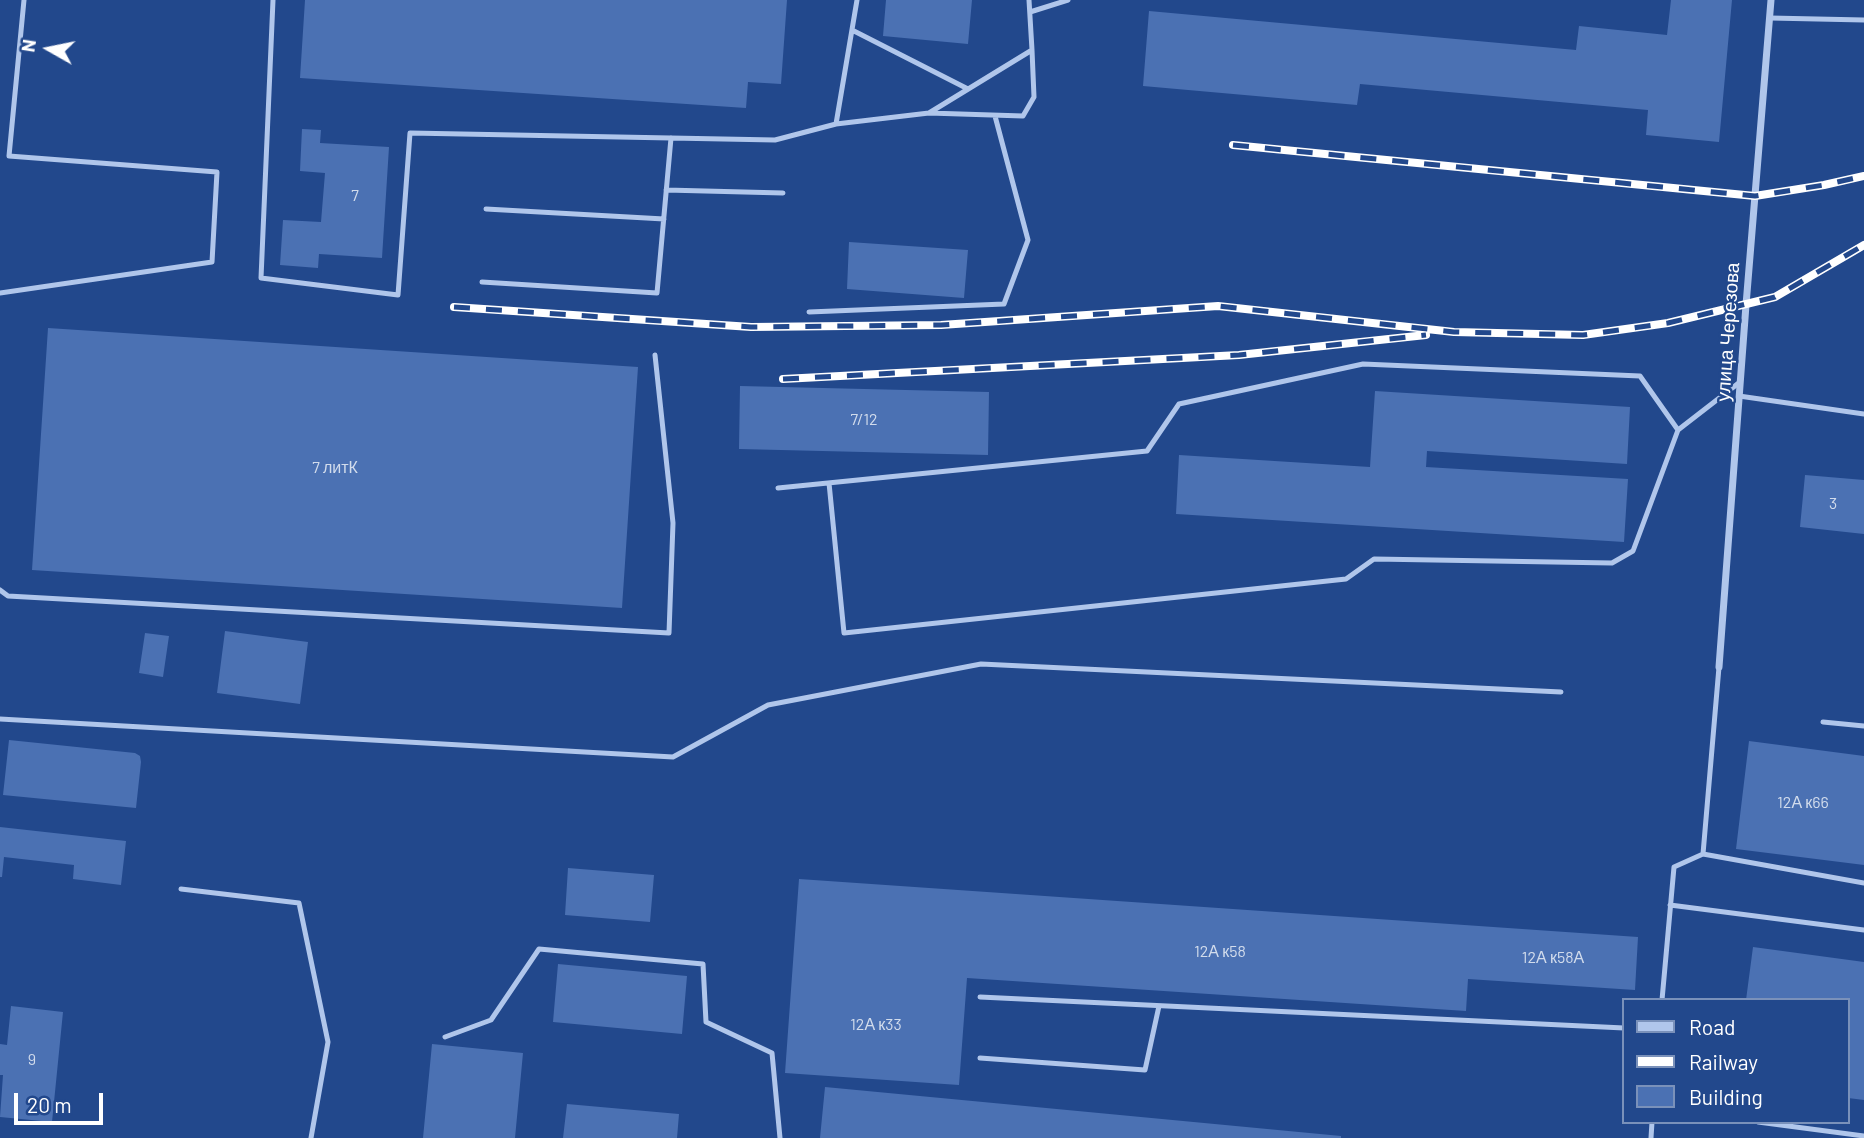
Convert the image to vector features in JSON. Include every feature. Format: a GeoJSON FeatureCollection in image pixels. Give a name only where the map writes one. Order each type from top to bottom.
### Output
{"type":"FeatureCollection","features":[{"type":"Feature","properties":{"kind":"street","name":"улица Черезова"},"geometry":{"type":"LineString","coordinates":[[1719,667],[1771,0]]}},
{"type":"Feature","properties":{"kind":"lane"},"geometry":{"type":"LineString","coordinates":[[0,293],[212,262],[217,172],[9,156],[24,0]]}},
{"type":"Feature","properties":{"kind":"lane"},"geometry":{"type":"LineString","coordinates":[[272,0],[261,278],[398,295],[410,133],[775,140],[836,124],[929,113],[1023,116],[1034,97],[1029,0]]}},
{"type":"Feature","properties":{"kind":"lane"},"geometry":{"type":"LineString","coordinates":[[836,124],[857,0]]}},
{"type":"Feature","properties":{"kind":"lane"},"geometry":{"type":"LineString","coordinates":[[1030,12],[1068,0]]}},
{"type":"Feature","properties":{"kind":"lane"},"geometry":{"type":"LineString","coordinates":[[1770,18],[1864,20]]}},
{"type":"Feature","properties":{"kind":"lane"},"geometry":{"type":"LineString","coordinates":[[852,30],[968,89]]}},
{"type":"Feature","properties":{"kind":"lane"},"geometry":{"type":"LineString","coordinates":[[929,113],[1032,50]]}},
{"type":"Feature","properties":{"kind":"lane"},"geometry":{"type":"LineString","coordinates":[[809,312],[1004,304],[1028,240],[995,116]]}},
{"type":"Feature","properties":{"kind":"lane"},"geometry":{"type":"LineString","coordinates":[[482,282],[657,293],[671,138]]}},
{"type":"Feature","properties":{"kind":"lane"},"geometry":{"type":"LineString","coordinates":[[666,190],[783,193]]}},
{"type":"Feature","properties":{"kind":"lane"},"geometry":{"type":"LineString","coordinates":[[486,209],[664,219]]}},
{"type":"Feature","properties":{"kind":"lane"},"geometry":{"type":"LineString","coordinates":[[0,590],[8,596],[669,633],[673,523],[655,355]]}},
{"type":"Feature","properties":{"kind":"lane"},"geometry":{"type":"LineString","coordinates":[[778,488],[1147,451],[1179,404],[1363,363],[1640,376],[1678,430]]}},
{"type":"Feature","properties":{"kind":"lane"},"geometry":{"type":"LineString","coordinates":[[829,483],[844,633],[1346,579],[1374,559],[1612,563],[1633,551],[1678,430],[1740,382]]}},
{"type":"Feature","properties":{"kind":"lane"},"geometry":{"type":"LineString","coordinates":[[1739,396],[1864,414]]}},
{"type":"Feature","properties":{"kind":"lane"},"geometry":{"type":"LineString","coordinates":[[0,719],[673,757],[768,705],[981,664],[1561,692]]}},
{"type":"Feature","properties":{"kind":"lane"},"geometry":{"type":"LineString","coordinates":[[1703,854],[1719,667]]}},
{"type":"Feature","properties":{"kind":"lane"},"geometry":{"type":"LineString","coordinates":[[1823,722],[1864,726]]}},
{"type":"Feature","properties":{"kind":"lane"},"geometry":{"type":"LineString","coordinates":[[1662,998],[1674,867],[1703,854],[1864,883]]}},
{"type":"Feature","properties":{"kind":"lane"},"geometry":{"type":"LineString","coordinates":[[181,889],[299,903],[328,1042],[312,1138]]}},
{"type":"Feature","properties":{"kind":"lane"},"geometry":{"type":"LineString","coordinates":[[1670,905],[1864,930]]}},
{"type":"Feature","properties":{"kind":"lane"},"geometry":{"type":"LineString","coordinates":[[445,1037],[491,1020],[539,949],[703,964],[706,1022],[772,1053],[780,1138]]}},
{"type":"Feature","properties":{"kind":"lane"},"geometry":{"type":"LineString","coordinates":[[980,997],[1622,1028]]}},
{"type":"Feature","properties":{"kind":"lane"},"geometry":{"type":"LineString","coordinates":[[980,1058],[1145,1070],[1158,1006]]}},
{"type":"Feature","properties":{"kind":"lane"},"geometry":{"type":"LineString","coordinates":[[1773,1124],[1864,1136]]}},
{"type":"Feature","properties":{"kind":"building"},"geometry":{"type":"Polygon","coordinates":[[[305,0],[787,0],[781,84],[748,82],[746,108],[300,78],[305,0]]]}},
{"type":"Feature","properties":{"kind":"building"},"geometry":{"type":"Polygon","coordinates":[[[886,0],[972,0],[968,44],[883,36],[886,0]]]}},
{"type":"Feature","properties":{"kind":"building"},"geometry":{"type":"Polygon","coordinates":[[[1671,0],[1732,0],[1719,142],[1646,135],[1648,110],[1360,84],[1357,105],[1143,86],[1149,11],[1576,50],[1579,26],[1667,35],[1671,0]]]}},
{"type":"Feature","properties":{"kind":"building"},"geometry":{"type":"Polygon","coordinates":[[[302,129],[321,130],[320,143],[389,147],[382,258],[319,254],[318,268],[280,265],[283,220],[321,222],[325,173],[300,171],[302,129]]]}},
{"type":"Feature","properties":{"kind":"building"},"geometry":{"type":"Polygon","coordinates":[[[849,242],[968,250],[964,298],[847,289],[849,242]]]}},
{"type":"Feature","properties":{"kind":"building"},"geometry":{"type":"Polygon","coordinates":[[[48,328],[638,367],[622,608],[32,570],[48,328]]]}},
{"type":"Feature","properties":{"kind":"building"},"geometry":{"type":"Polygon","coordinates":[[[740,386],[989,392],[988,455],[739,449],[740,386]]]}},
{"type":"Feature","properties":{"kind":"building"},"geometry":{"type":"Polygon","coordinates":[[[1375,391],[1630,407],[1627,464],[1427,451],[1426,467],[1628,479],[1624,542],[1176,514],[1179,455],[1370,467],[1375,391]]]}},
{"type":"Feature","properties":{"kind":"building"},"geometry":{"type":"Polygon","coordinates":[[[1805,475],[1864,480],[1864,534],[1800,527],[1805,475]]]}},
{"type":"Feature","properties":{"kind":"building"},"geometry":{"type":"Polygon","coordinates":[[[225,631],[308,642],[300,704],[217,693],[225,631]]]}},
{"type":"Feature","properties":{"kind":"building"},"geometry":{"type":"Polygon","coordinates":[[[145,633],[169,636],[163,677],[139,673],[145,633]]]}},
{"type":"Feature","properties":{"kind":"building"},"geometry":{"type":"Polygon","coordinates":[[[9,740],[135,753],[140,756],[141,762],[136,808],[3,795],[9,740]]]}},
{"type":"Feature","properties":{"kind":"building"},"geometry":{"type":"Polygon","coordinates":[[[1749,741],[1864,756],[1864,865],[1736,849],[1749,741]]]}},
{"type":"Feature","properties":{"kind":"building"},"geometry":{"type":"Polygon","coordinates":[[[0,827],[126,841],[121,885],[73,879],[74,865],[4,857],[0,877],[0,827]]]}},
{"type":"Feature","properties":{"kind":"building"},"geometry":{"type":"Polygon","coordinates":[[[568,868],[654,875],[650,922],[565,915],[568,868]]]}},
{"type":"Feature","properties":{"kind":"building"},"geometry":{"type":"Polygon","coordinates":[[[799,879],[1638,937],[1635,990],[1468,979],[1466,1011],[967,978],[959,1085],[785,1073],[799,879]]]}},
{"type":"Feature","properties":{"kind":"building"},"geometry":{"type":"Polygon","coordinates":[[[1753,947],[1864,962],[1864,1100],[1850,1098],[1850,998],[1746,998],[1753,947]]]}},
{"type":"Feature","properties":{"kind":"building"},"geometry":{"type":"Polygon","coordinates":[[[558,964],[687,976],[682,1034],[553,1022],[558,964]]]}},
{"type":"Feature","properties":{"kind":"building"},"geometry":{"type":"Polygon","coordinates":[[[11,1006],[63,1012],[52,1122],[0,1117],[3,1075],[0,1075],[0,1044],[7,1045],[11,1006]]]}},
{"type":"Feature","properties":{"kind":"building"},"geometry":{"type":"Polygon","coordinates":[[[432,1044],[523,1053],[515,1138],[423,1138],[432,1044]]]}},
{"type":"Feature","properties":{"kind":"building"},"geometry":{"type":"Polygon","coordinates":[[[825,1087],[1341,1136],[1341,1138],[820,1138],[825,1087]]]}},
{"type":"Feature","properties":{"kind":"building"},"geometry":{"type":"Polygon","coordinates":[[[567,1104],[679,1114],[677,1138],[563,1138],[567,1104]]]}},
{"type":"Feature","properties":{"kind":"railway"},"geometry":{"type":"LineString","coordinates":[[1233,145],[1755,196],[1864,176]]}},
{"type":"Feature","properties":{"kind":"railway"},"geometry":{"type":"LineString","coordinates":[[454,307],[751,327],[941,325],[1218,306],[1454,332],[1583,335],[1668,323],[1775,297],[1864,245]]}},
{"type":"Feature","properties":{"kind":"railway"},"geometry":{"type":"LineString","coordinates":[[783,379],[1239,355],[1426,335]]}}]}
